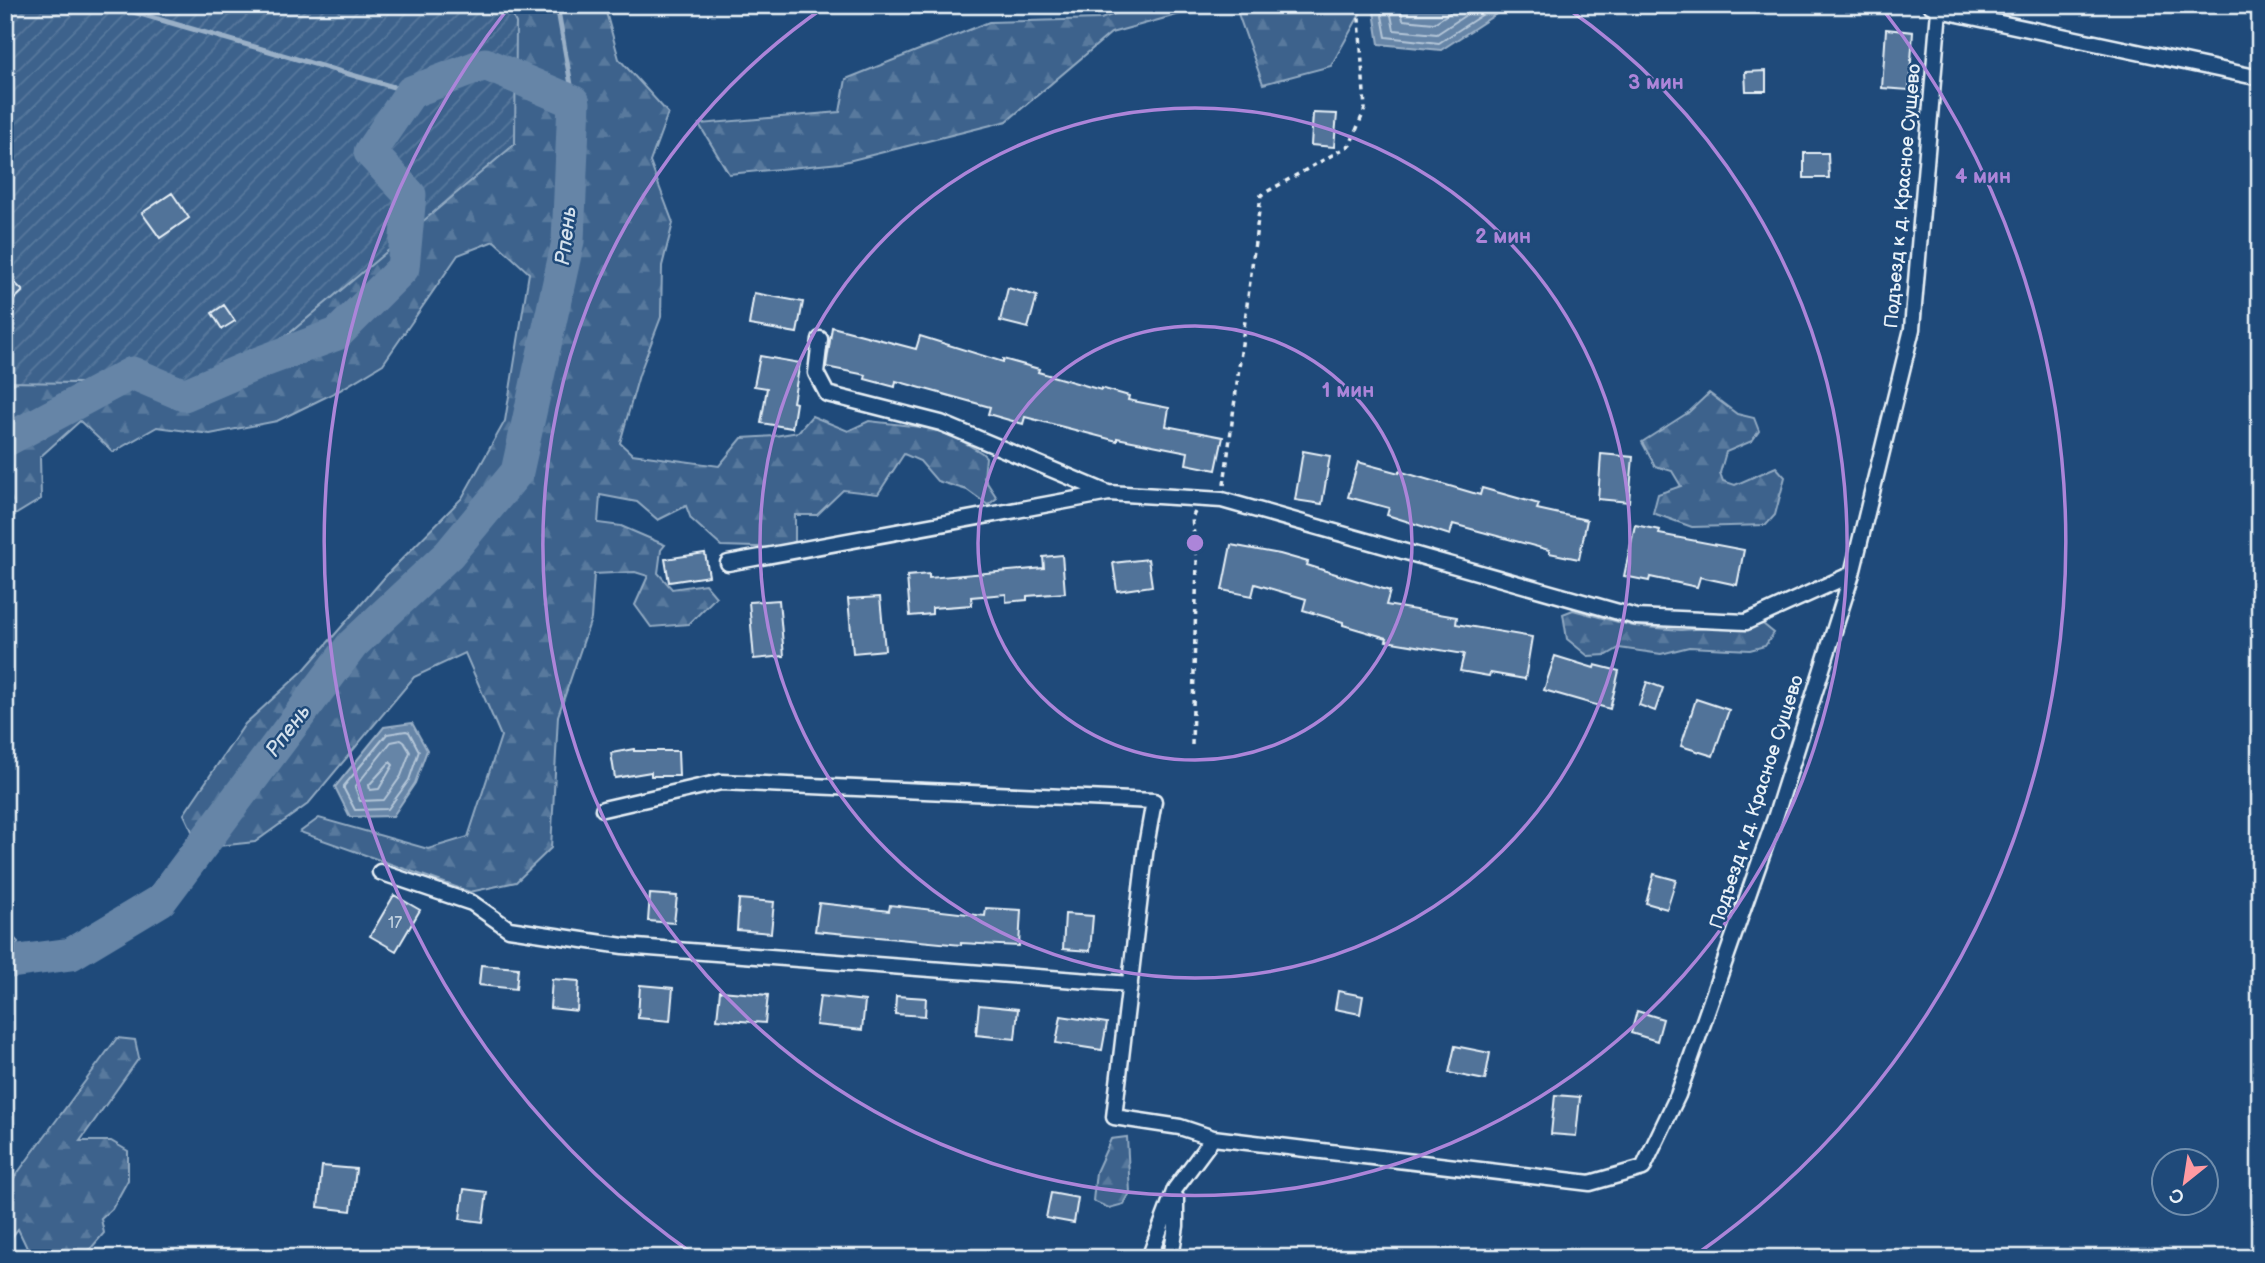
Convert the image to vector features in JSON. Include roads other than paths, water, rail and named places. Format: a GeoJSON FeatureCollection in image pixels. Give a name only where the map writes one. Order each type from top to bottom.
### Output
{"type":"FeatureCollection","features":[{"type":"Feature","properties":{"kind":"street"},"geometry":{"type":"LineString","coordinates":[[1935,8],[2260,78]]}},
{"type":"Feature","properties":{"kind":"street","name":"Подъезд к д. Красное Сущево"},"geometry":{"type":"LineString","coordinates":[[1130,984],[1114,1117],[1180,1127],[1213,1138],[1590,1183],[1643,1168],[1678,1095],[1775,818],[1852,574],[1912,329],[1935,8]]}},
{"type":"Feature","properties":{"kind":"street"},"geometry":{"type":"LineString","coordinates":[[820,339],[816,373],[827,394],[940,423],[1109,494]]}},
{"type":"Feature","properties":{"kind":"street"},"geometry":{"type":"LineString","coordinates":[[727,563],[1109,494],[1222,500],[1636,617],[1746,622],[1852,574]]}},
{"type":"Feature","properties":{"kind":"street"},"geometry":{"type":"LineString","coordinates":[[380,872],[472,903],[509,929],[623,946],[1130,984],[1154,801],[722,782],[603,809]]}},
{"type":"Feature","properties":{"kind":"street"},"geometry":{"type":"LineString","coordinates":[[1149,1258],[1175,1189],[1213,1138]]}},
{"type":"Feature","properties":{"kind":"street"},"geometry":{"type":"LineString","coordinates":[[1171,1258],[1176,1226],[1175,1189]]}},
{"type":"Feature","properties":{"kind":"water"},"geometry":{"type":"Polygon","coordinates":[[[1373,5],[1510,5],[1441,50],[1379,44],[1373,5]]]}},
{"type":"Feature","properties":{"kind":"water"},"geometry":{"type":"Polygon","coordinates":[[[412,723],[427,750],[415,783],[393,816],[350,817],[335,787],[384,727],[412,723]]]}},
{"type":"Feature","properties":{"kind":"waterway"},"geometry":{"type":"LineString","coordinates":[[109,5],[411,92]]}},
{"type":"Feature","properties":{"kind":"waterway"},"geometry":{"type":"LineString","coordinates":[[557,5],[574,102]]}},
{"type":"Feature","properties":{"kind":"waterway","name":"Рпень"},"geometry":{"type":"LineString","coordinates":[[5,441],[132,373],[184,395],[261,362],[337,334],[403,268],[410,195],[370,152],[411,92],[485,64],[574,102],[568,241],[517,472],[449,554],[352,645],[161,900],[71,954],[11,962],[5,957]]}}]}
